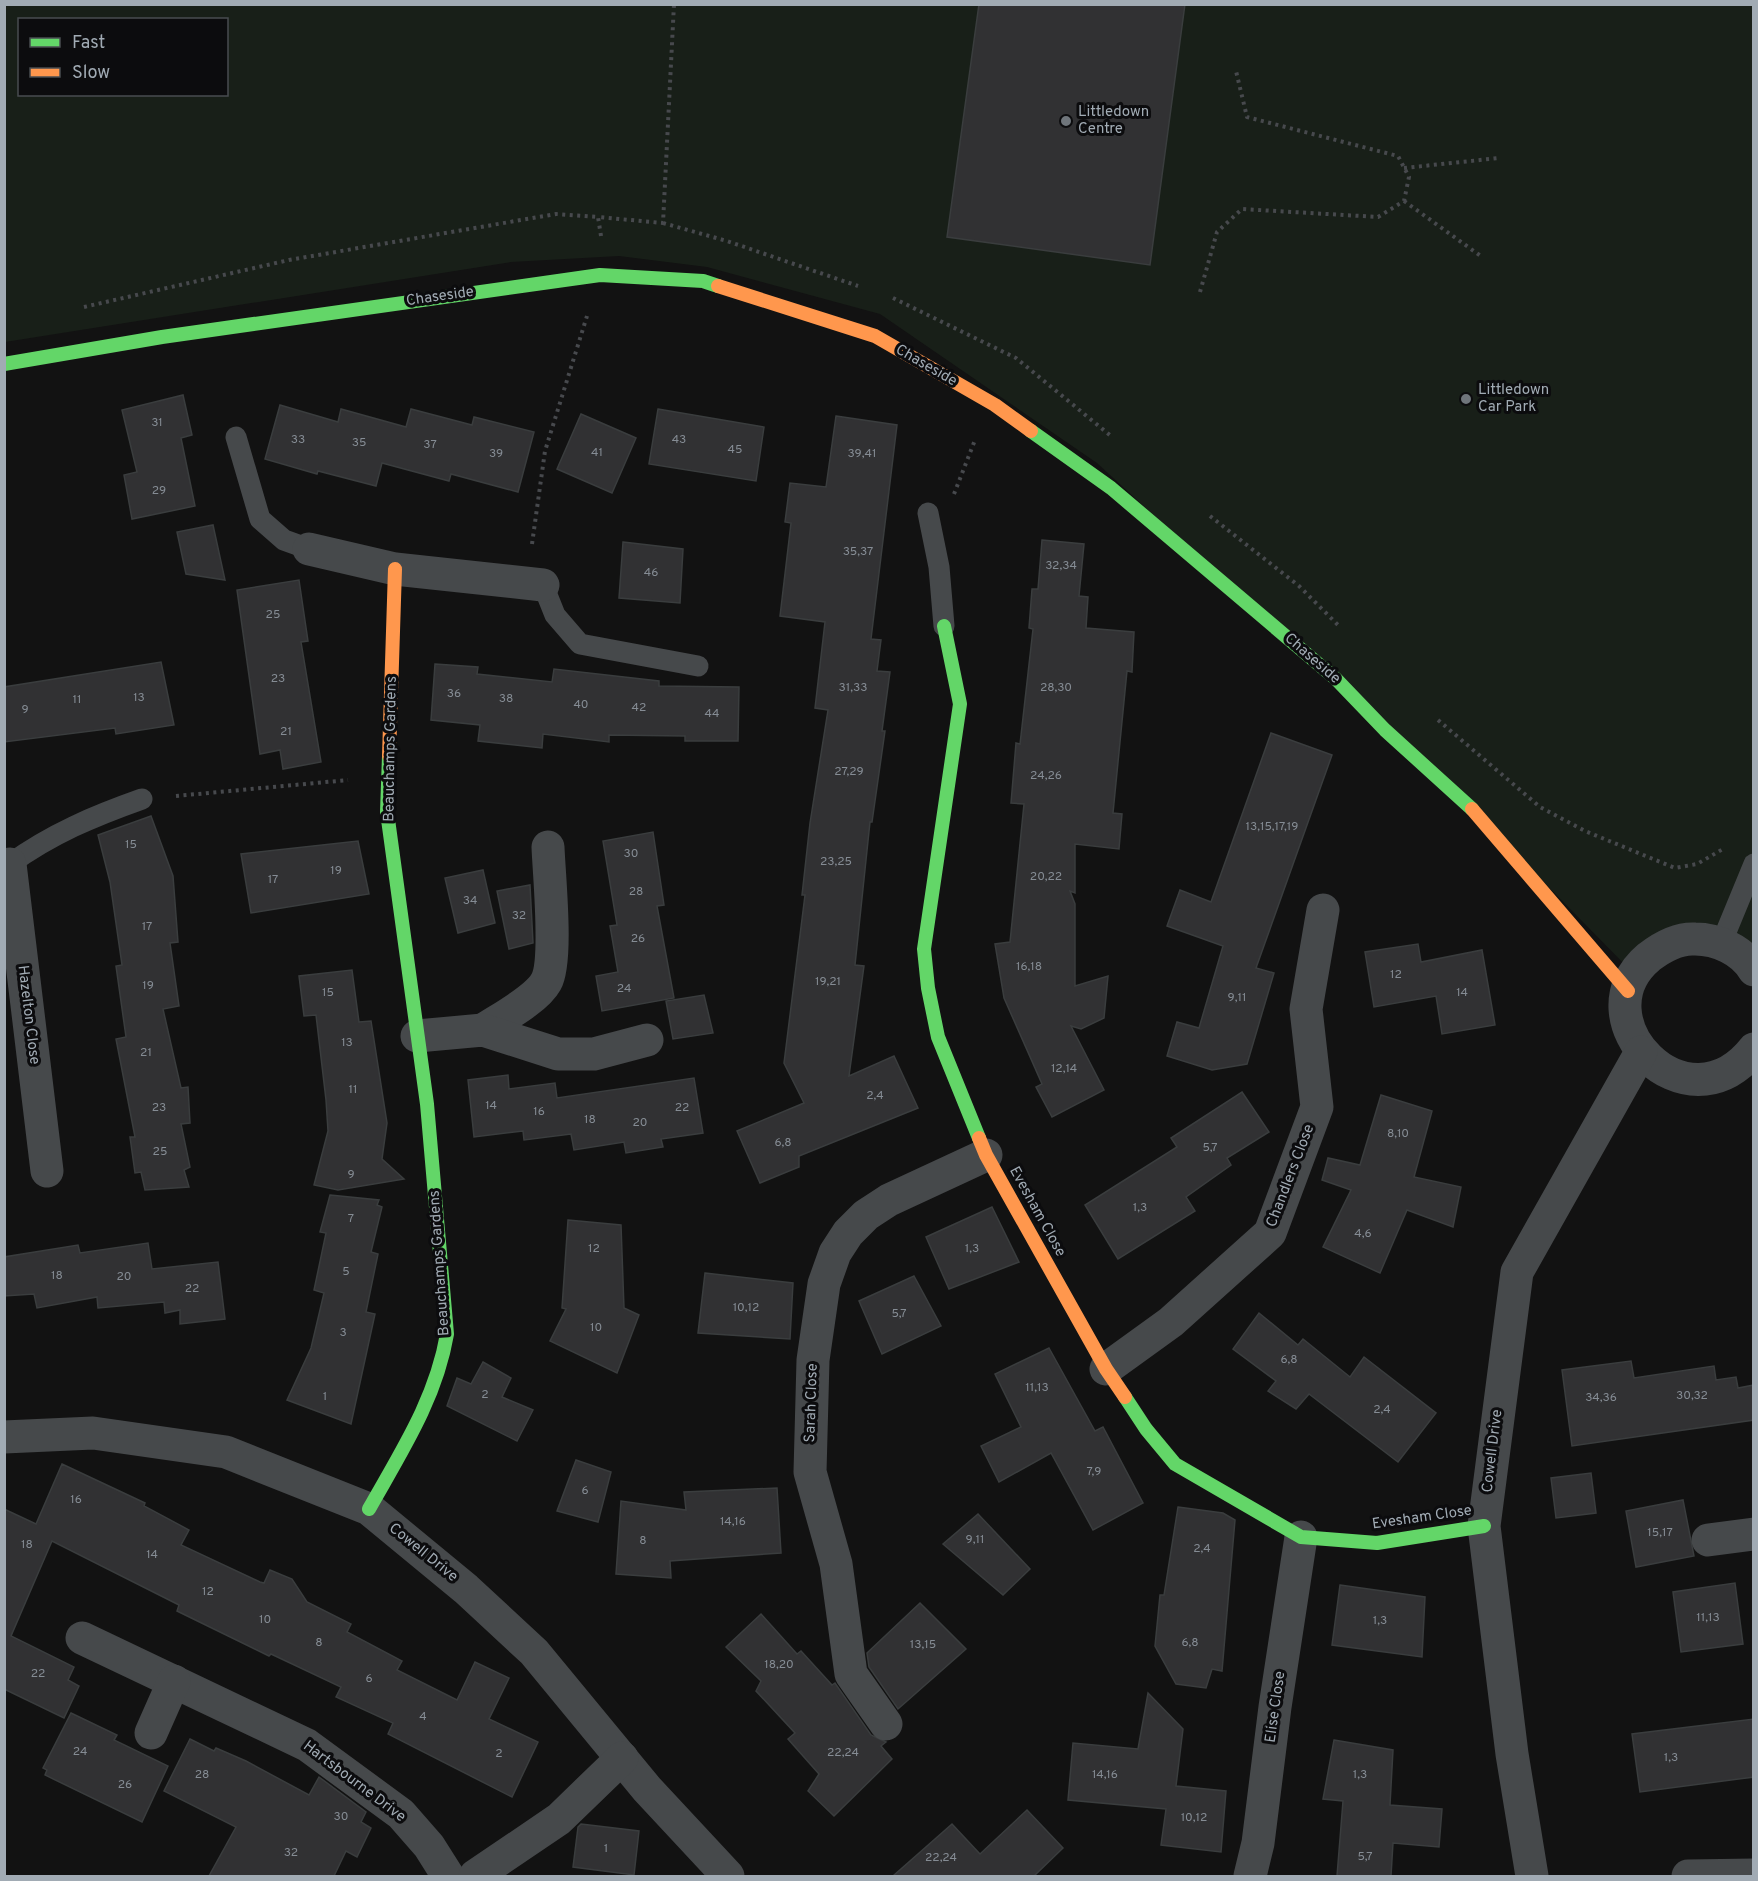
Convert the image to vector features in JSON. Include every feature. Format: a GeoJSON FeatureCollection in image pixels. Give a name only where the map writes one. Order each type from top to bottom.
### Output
{"type":"FeatureCollection","features":[{"type":"Feature","properties":{"kind":"street","name":"Chaseside"},"geometry":{"type":"LineString","coordinates":[[4,364],[174,335],[604,275],[703,281],[874,336],[990,402],[1111,488],[1336,679],[1384,730],[1474,811],[1629,991]]}},
{"type":"Feature","properties":{"kind":"street"},"geometry":{"type":"LineString","coordinates":[[309,549],[395,569],[535,584]]}},
{"type":"Feature","properties":{"kind":"street","name":"Beauchamps Gardens"},"geometry":{"type":"LineString","coordinates":[[369,1509],[431,1400],[445,1355],[447,1334],[417,1036],[387,812],[395,569]]}},
{"type":"Feature","properties":{"kind":"street","name":"Evesham Close"},"geometry":{"type":"LineString","coordinates":[[944,626],[960,704],[924,949],[928,988],[938,1037],[986,1155],[1106,1369],[1146,1429],[1175,1464],[1301,1537],[1377,1543],[1484,1526]]}},
{"type":"Feature","properties":{"kind":"street"},"geometry":{"type":"LineString","coordinates":[[483,1030],[522,1004],[547,981],[552,951],[548,847]]}},
{"type":"Feature","properties":{"kind":"street","name":"Hazelton Close"},"geometry":{"type":"LineString","coordinates":[[7,865],[47,1171]]}},
{"type":"Feature","properties":{"kind":"street","name":"Chandlers Close"},"geometry":{"type":"LineString","coordinates":[[1106,1369],[1171,1322],[1270,1233],[1317,1107],[1306,1008],[1323,910]]}},
{"type":"Feature","properties":{"kind":"street"},"geometry":{"type":"LineString","coordinates":[[1750,1059],[1723,1074],[1701,1078],[1679,1077],[1659,1068],[1646,1056],[1631,1035],[1626,1013],[1629,991],[1640,968],[1658,950],[1692,939],[1721,944],[1738,953],[1754,970]]}},
{"type":"Feature","properties":{"kind":"street"},"geometry":{"type":"LineString","coordinates":[[417,1036],[483,1030],[558,1054],[594,1054],[647,1040]]}},
{"type":"Feature","properties":{"kind":"street","name":"Cowell Drive"},"geometry":{"type":"LineString","coordinates":[[1532,1876],[1512,1754],[1484,1526],[1516,1272],[1623,1088],[1646,1056]]}},
{"type":"Feature","properties":{"kind":"street","name":"Sarah Close"},"geometry":{"type":"LineString","coordinates":[[886,1724],[851,1674],[836,1563],[810,1472],[813,1360],[824,1284],[835,1253],[848,1233],[866,1215],[889,1200],[986,1155]]}},
{"type":"Feature","properties":{"kind":"street","name":"Cowell Drive"},"geometry":{"type":"LineString","coordinates":[[4,1437],[93,1432],[226,1452],[369,1509],[466,1589],[534,1652],[622,1758],[728,1876]]}},
{"type":"Feature","properties":{"kind":"street"},"geometry":{"type":"LineString","coordinates":[[1708,1540],[1754,1534]]}},
{"type":"Feature","properties":{"kind":"street","name":"Elise Close"},"geometry":{"type":"LineString","coordinates":[[1250,1876],[1258,1843],[1275,1707],[1301,1537]]}},
{"type":"Feature","properties":{"kind":"street","name":"Hartsbourne Drive"},"geometry":{"type":"LineString","coordinates":[[82,1638],[308,1745],[401,1814],[429,1846],[448,1876]]}},
{"type":"Feature","properties":{"kind":"street"},"geometry":{"type":"LineString","coordinates":[[151,1733],[174,1682]]}},
{"type":"Feature","properties":{"kind":"street"},"geometry":{"type":"LineString","coordinates":[[475,1876],[559,1819],[622,1758]]}},
{"type":"Feature","properties":{"kind":"street"},"geometry":{"type":"LineString","coordinates":[[1688,1876],[1754,1875]]}},
{"type":"Feature","properties":{"kind":"lane"},"geometry":{"type":"LineString","coordinates":[[236,437],[260,519],[284,540],[309,549]]}},
{"type":"Feature","properties":{"kind":"lane"},"geometry":{"type":"LineString","coordinates":[[927,513],[934,545],[944,626]]}},
{"type":"Feature","properties":{"kind":"lane"},"geometry":{"type":"LineString","coordinates":[[535,584],[555,615],[580,644],[698,666]]}},
{"type":"Feature","properties":{"kind":"lane"},"geometry":{"type":"LineString","coordinates":[[7,865],[41,842],[86,819],[142,799]]}},
{"type":"Feature","properties":{"kind":"lane"},"geometry":{"type":"LineString","coordinates":[[1721,944],[1754,864]]}},
{"type":"Feature","properties":{"kind":"path"},"geometry":{"type":"LineString","coordinates":[[138,295],[289,260],[556,214],[663,223],[674,4]]}},
{"type":"Feature","properties":{"kind":"path"},"geometry":{"type":"LineString","coordinates":[[1200,292],[1217,232],[1242,209],[1378,217],[1404,201],[1409,177],[1398,156],[1247,117],[1236,71]]}},
{"type":"Feature","properties":{"kind":"path"},"geometry":{"type":"LineString","coordinates":[[1404,168],[1499,158]]}},
{"type":"Feature","properties":{"kind":"path"},"geometry":{"type":"LineString","coordinates":[[1404,201],[1482,257]]}},
{"type":"Feature","properties":{"kind":"path"},"geometry":{"type":"LineString","coordinates":[[535,584],[545,451],[604,275],[598,217]]}},
{"type":"Feature","properties":{"kind":"path"},"geometry":{"type":"LineString","coordinates":[[934,545],[990,402]]}},
{"type":"Feature","properties":{"kind":"path"},"geometry":{"type":"LineString","coordinates":[[1435,718],[1540,807],[1585,831],[1675,868],[1697,864],[1733,844]]}},
{"type":"Feature","properties":{"kind":"path"},"geometry":{"type":"LineString","coordinates":[[142,799],[388,776]]}},
{"type":"Feature","properties":{"kind":"shaded area","name":"Littledown Centre"},"geometry":{"type":"Polygon","coordinates":[[[5,5],[1753,5],[1753,970],[1706,940],[1635,975],[1474,811],[1097,463],[880,314],[707,267],[619,256],[511,262],[5,342],[5,5]]]}},
{"type":"Feature","properties":{"kind":"building","name":"Littledown Centre"},"geometry":{"type":"Polygon","coordinates":[[[979,4],[1185,4],[1150,265],[947,237],[979,4]]]}},
{"type":"Feature","properties":{"kind":"building"},"geometry":{"type":"Polygon","coordinates":[[[183,395],[192,435],[181,438],[195,506],[132,519],[124,475],[137,472],[122,410],[183,395]]]}},
{"type":"Feature","properties":{"kind":"building"},"geometry":{"type":"Polygon","coordinates":[[[280,405],[338,422],[341,409],[406,427],[411,409],[472,425],[474,417],[534,432],[518,492],[451,474],[449,481],[382,463],[376,486],[318,471],[317,474],[265,459],[280,405]]]}},
{"type":"Feature","properties":{"kind":"building"},"geometry":{"type":"Polygon","coordinates":[[[658,409],[764,427],[756,481],[649,464],[658,409]]]}},
{"type":"Feature","properties":{"kind":"building"},"geometry":{"type":"Polygon","coordinates":[[[581,414],[636,438],[612,493],[557,469],[581,414]]]}},
{"type":"Feature","properties":{"kind":"building"},"geometry":{"type":"Polygon","coordinates":[[[836,416],[897,425],[871,639],[881,640],[877,671],[890,672],[882,731],[885,731],[872,822],[870,822],[855,965],[864,966],[849,1076],[894,1056],[918,1108],[799,1156],[799,1167],[760,1183],[737,1131],[804,1103],[784,1063],[805,895],[802,895],[810,823],[828,710],[815,708],[825,622],[780,616],[791,523],[785,522],[790,483],[826,487],[836,416]]]}},
{"type":"Feature","properties":{"kind":"building"},"geometry":{"type":"Polygon","coordinates":[[[213,525],[225,580],[186,574],[177,532],[213,525]]]}},
{"type":"Feature","properties":{"kind":"building"},"geometry":{"type":"Polygon","coordinates":[[[1042,540],[1084,544],[1079,596],[1088,597],[1086,628],[1134,632],[1132,672],[1127,671],[1113,813],[1122,814],[1119,849],[1075,844],[1075,893],[1070,891],[1075,904],[1075,986],[1108,976],[1104,1018],[1081,1029],[1071,1026],[1104,1090],[1052,1117],[1036,1087],[1042,1084],[1004,998],[995,944],[1010,942],[1024,804],[1011,803],[1016,743],[1020,744],[1033,629],[1029,628],[1032,589],[1038,589],[1042,540]]]}},
{"type":"Feature","properties":{"kind":"building"},"geometry":{"type":"Polygon","coordinates":[[[623,542],[683,549],[680,603],[619,598],[623,542]]]}},
{"type":"Feature","properties":{"kind":"building"},"geometry":{"type":"Polygon","coordinates":[[[299,580],[308,641],[301,642],[321,762],[283,769],[280,750],[260,754],[237,590],[299,580]]]}},
{"type":"Feature","properties":{"kind":"building"},"geometry":{"type":"Polygon","coordinates":[[[161,662],[174,725],[116,734],[115,728],[4,742],[4,687],[161,662]]]}},
{"type":"Feature","properties":{"kind":"building"},"geometry":{"type":"Polygon","coordinates":[[[435,664],[478,667],[477,674],[552,682],[554,669],[659,681],[659,686],[739,687],[738,741],[685,741],[685,736],[609,735],[609,742],[543,734],[542,748],[478,741],[480,725],[431,720],[435,664]]]}},
{"type":"Feature","properties":{"kind":"building"},"geometry":{"type":"Polygon","coordinates":[[[1271,733],[1332,755],[1256,968],[1274,973],[1247,1064],[1212,1070],[1167,1056],[1177,1022],[1199,1028],[1223,946],[1167,926],[1180,890],[1211,902],[1271,733]]]}},
{"type":"Feature","properties":{"kind":"building"},"geometry":{"type":"Polygon","coordinates":[[[151,816],[173,876],[178,942],[170,943],[179,1006],[163,1009],[181,1088],[188,1087],[190,1123],[181,1124],[190,1167],[184,1170],[189,1187],[145,1190],[141,1172],[135,1173],[130,1137],[135,1137],[116,1039],[126,1037],[116,966],[122,965],[110,882],[98,835],[151,816]]]}},
{"type":"Feature","properties":{"kind":"building"},"geometry":{"type":"Polygon","coordinates":[[[653,832],[664,905],[657,906],[674,998],[602,1011],[596,976],[618,972],[610,926],[617,925],[603,841],[653,832]]]}},
{"type":"Feature","properties":{"kind":"building"},"geometry":{"type":"Polygon","coordinates":[[[358,841],[369,894],[251,913],[241,854],[358,841]]]}},
{"type":"Feature","properties":{"kind":"building"},"geometry":{"type":"Polygon","coordinates":[[[483,870],[495,923],[458,933],[445,878],[483,870]]]}},
{"type":"Feature","properties":{"kind":"building"},"geometry":{"type":"Polygon","coordinates":[[[530,885],[533,943],[509,949],[497,891],[530,885]]]}},
{"type":"Feature","properties":{"kind":"building"},"geometry":{"type":"Polygon","coordinates":[[[1418,944],[1421,962],[1482,950],[1495,1025],[1442,1034],[1436,996],[1374,1007],[1365,952],[1418,944]]]}},
{"type":"Feature","properties":{"kind":"building"},"geometry":{"type":"Polygon","coordinates":[[[352,970],[359,1022],[371,1021],[387,1123],[382,1159],[404,1179],[338,1190],[314,1185],[328,1131],[326,1100],[316,1015],[304,1016],[299,976],[352,970]]]}},
{"type":"Feature","properties":{"kind":"building"},"geometry":{"type":"Polygon","coordinates":[[[704,995],[713,1033],[673,1039],[666,1001],[704,995]]]}},
{"type":"Feature","properties":{"kind":"building"},"geometry":{"type":"Polygon","coordinates":[[[508,1075],[509,1089],[555,1083],[557,1098],[694,1078],[703,1133],[661,1139],[663,1147],[626,1153],[624,1142],[574,1150],[571,1134],[524,1140],[523,1131],[474,1137],[468,1080],[508,1075]]]}},
{"type":"Feature","properties":{"kind":"building"},"geometry":{"type":"Polygon","coordinates":[[[1242,1092],[1269,1132],[1227,1158],[1231,1165],[1186,1197],[1195,1211],[1118,1259],[1085,1205],[1177,1147],[1171,1138],[1242,1092]]]}},
{"type":"Feature","properties":{"kind":"building"},"geometry":{"type":"Polygon","coordinates":[[[1381,1095],[1432,1111],[1414,1177],[1461,1187],[1453,1227],[1407,1210],[1380,1273],[1323,1247],[1351,1190],[1322,1180],[1328,1158],[1360,1165],[1381,1095]]]}},
{"type":"Feature","properties":{"kind":"building"},"geometry":{"type":"Polygon","coordinates":[[[330,1195],[379,1200],[377,1205],[382,1207],[371,1252],[378,1254],[366,1312],[375,1314],[351,1424],[287,1400],[311,1348],[324,1293],[314,1290],[326,1233],[320,1232],[330,1195]]]}},
{"type":"Feature","properties":{"kind":"building"},"geometry":{"type":"Polygon","coordinates":[[[992,1207],[1019,1262],[949,1289],[926,1237],[992,1207]]]}},
{"type":"Feature","properties":{"kind":"building"},"geometry":{"type":"Polygon","coordinates":[[[568,1220],[621,1225],[624,1308],[639,1315],[617,1373],[550,1341],[566,1309],[562,1308],[568,1220]]]}},
{"type":"Feature","properties":{"kind":"building"},"geometry":{"type":"Polygon","coordinates":[[[148,1243],[152,1269],[218,1262],[225,1319],[180,1324],[180,1310],[165,1313],[164,1302],[98,1308],[97,1297],[37,1308],[34,1294],[4,1296],[4,1257],[78,1245],[80,1253],[148,1243]]]}},
{"type":"Feature","properties":{"kind":"building"},"geometry":{"type":"Polygon","coordinates":[[[705,1273],[793,1283],[790,1339],[698,1333],[705,1273]]]}},
{"type":"Feature","properties":{"kind":"building"},"geometry":{"type":"Polygon","coordinates":[[[914,1276],[941,1326],[882,1354],[859,1301],[914,1276]]]}},
{"type":"Feature","properties":{"kind":"building"},"geometry":{"type":"Polygon","coordinates":[[[1259,1313],[1298,1345],[1303,1339],[1350,1377],[1364,1357],[1436,1413],[1398,1462],[1309,1394],[1296,1409],[1268,1391],[1276,1381],[1233,1349],[1259,1313]]]}},
{"type":"Feature","properties":{"kind":"building"},"geometry":{"type":"Polygon","coordinates":[[[1049,1348],[1095,1431],[1103,1427],[1143,1503],[1093,1530],[1051,1453],[999,1482],[981,1446],[1021,1427],[995,1374],[1049,1348]]]}},
{"type":"Feature","properties":{"kind":"building"},"geometry":{"type":"Polygon","coordinates":[[[1631,1361],[1634,1378],[1714,1366],[1716,1380],[1736,1377],[1738,1388],[1754,1385],[1754,1420],[1572,1446],[1562,1370],[1631,1361]]]}},
{"type":"Feature","properties":{"kind":"building"},"geometry":{"type":"Polygon","coordinates":[[[483,1362],[511,1378],[502,1397],[533,1410],[517,1441],[447,1406],[457,1378],[471,1384],[483,1362]]]}},
{"type":"Feature","properties":{"kind":"building"},"geometry":{"type":"Polygon","coordinates":[[[576,1460],[611,1472],[598,1522],[557,1511],[576,1460]]]}},
{"type":"Feature","properties":{"kind":"building"},"geometry":{"type":"Polygon","coordinates":[[[62,1464],[145,1503],[144,1506],[189,1530],[181,1545],[260,1582],[264,1583],[270,1570],[292,1579],[307,1602],[351,1624],[347,1632],[402,1661],[397,1670],[457,1700],[475,1662],[509,1678],[489,1719],[538,1742],[512,1797],[388,1734],[393,1723],[336,1697],[341,1687],[271,1654],[269,1656],[177,1611],[179,1605],[52,1541],[11,1636],[74,1667],[68,1680],[79,1686],[64,1718],[4,1689],[4,1509],[36,1524],[62,1464]]]}},
{"type":"Feature","properties":{"kind":"building"},"geometry":{"type":"Polygon","coordinates":[[[1591,1473],[1596,1513],[1556,1518],[1551,1478],[1591,1473]]]}},
{"type":"Feature","properties":{"kind":"building"},"geometry":{"type":"Polygon","coordinates":[[[777,1488],[781,1553],[670,1561],[671,1578],[616,1574],[621,1501],[686,1510],[684,1492],[777,1488]]]}},
{"type":"Feature","properties":{"kind":"building"},"geometry":{"type":"Polygon","coordinates":[[[1683,1500],[1694,1556],[1636,1567],[1626,1511],[1683,1500]]]}},
{"type":"Feature","properties":{"kind":"building"},"geometry":{"type":"Polygon","coordinates":[[[1178,1507],[1223,1513],[1235,1520],[1222,1671],[1212,1669],[1206,1688],[1176,1684],[1155,1646],[1160,1595],[1164,1595],[1178,1507]]]}},
{"type":"Feature","properties":{"kind":"building"},"geometry":{"type":"Polygon","coordinates":[[[978,1514],[1030,1569],[1003,1595],[943,1544],[978,1514]]]}},
{"type":"Feature","properties":{"kind":"building"},"geometry":{"type":"Polygon","coordinates":[[[1735,1583],[1743,1644],[1681,1652],[1673,1592],[1735,1583]]]}},
{"type":"Feature","properties":{"kind":"building"},"geometry":{"type":"Polygon","coordinates":[[[1340,1585],[1425,1597],[1422,1657],[1332,1645],[1340,1585]]]}},
{"type":"Feature","properties":{"kind":"building"},"geometry":{"type":"Polygon","coordinates":[[[920,1603],[966,1649],[898,1709],[869,1667],[867,1653],[920,1603]]]}},
{"type":"Feature","properties":{"kind":"building"},"geometry":{"type":"Polygon","coordinates":[[[761,1614],[797,1654],[801,1651],[832,1685],[835,1683],[871,1735],[886,1742],[881,1746],[892,1759],[834,1816],[808,1791],[819,1774],[788,1739],[795,1733],[756,1691],[761,1681],[726,1647],[761,1614]]]}},
{"type":"Feature","properties":{"kind":"building"},"geometry":{"type":"Polygon","coordinates":[[[1148,1693],[1183,1729],[1176,1786],[1226,1791],[1221,1852],[1161,1845],[1166,1809],[1068,1800],[1073,1743],[1138,1749],[1148,1693]]]}},
{"type":"Feature","properties":{"kind":"building"},"geometry":{"type":"Polygon","coordinates":[[[71,1713],[117,1735],[114,1740],[168,1766],[142,1822],[45,1775],[47,1770],[43,1768],[71,1713]]]}},
{"type":"Feature","properties":{"kind":"building"},"geometry":{"type":"Polygon","coordinates":[[[1754,1719],[1754,1777],[1640,1792],[1632,1734],[1754,1719]]]}},
{"type":"Feature","properties":{"kind":"building"},"geometry":{"type":"Polygon","coordinates":[[[190,1739],[214,1751],[216,1748],[246,1761],[309,1795],[319,1777],[366,1812],[361,1822],[371,1828],[357,1857],[346,1851],[334,1876],[209,1876],[236,1827],[164,1791],[190,1739]]]}},
{"type":"Feature","properties":{"kind":"building"},"geometry":{"type":"Polygon","coordinates":[[[1334,1740],[1393,1750],[1390,1805],[1442,1809],[1439,1847],[1393,1843],[1391,1876],[1337,1876],[1343,1801],[1323,1799],[1334,1740]]]}},
{"type":"Feature","properties":{"kind":"building"},"geometry":{"type":"Polygon","coordinates":[[[1027,1810],[1063,1848],[1034,1876],[893,1876],[952,1824],[980,1854],[1027,1810]]]}},
{"type":"Feature","properties":{"kind":"building"},"geometry":{"type":"Polygon","coordinates":[[[581,1824],[639,1831],[634,1875],[573,1867],[578,1827],[581,1824]]]}},
{"type":"Feature","properties":{"kind":"traffic: fast"},"geometry":{"type":"LineString","coordinates":[[4,364],[162,337],[600,275],[703,281],[718,286]]}},
{"type":"Feature","properties":{"kind":"traffic: fast"},"geometry":{"type":"LineString","coordinates":[[1031,431],[1111,488],[1336,679],[1385,730],[1472,809]]}},
{"type":"Feature","properties":{"kind":"traffic: fast"},"geometry":{"type":"LineString","coordinates":[[944,626],[960,704],[924,949],[928,988],[938,1037],[979,1138]]}},
{"type":"Feature","properties":{"kind":"traffic: fast"},"geometry":{"type":"LineString","coordinates":[[369,1509],[405,1446],[426,1403],[435,1381],[447,1334],[427,1104],[387,812],[389,756]]}},
{"type":"Feature","properties":{"kind":"traffic: fast"},"geometry":{"type":"LineString","coordinates":[[1125,1397],[1146,1429],[1175,1464],[1301,1537],[1377,1543],[1484,1526]]}},
{"type":"Feature","properties":{"kind":"traffic: slow"},"geometry":{"type":"LineString","coordinates":[[718,286],[875,336],[995,405],[1031,431]]}},
{"type":"Feature","properties":{"kind":"traffic: slow"},"geometry":{"type":"LineString","coordinates":[[389,756],[395,569]]}},
{"type":"Feature","properties":{"kind":"traffic: slow"},"geometry":{"type":"LineString","coordinates":[[1472,809],[1628,991]]}},
{"type":"Feature","properties":{"kind":"traffic: slow"},"geometry":{"type":"LineString","coordinates":[[979,1138],[986,1155],[1106,1369],[1125,1397]]}},
{"type":"Feature","properties":{"kind":"place","name":"Littledown Centre"},"geometry":{"type":"Point","coordinates":[1066,121]}},
{"type":"Feature","properties":{"kind":"place","name":"Littledown Car Park"},"geometry":{"type":"Point","coordinates":[1466,399]}}]}
